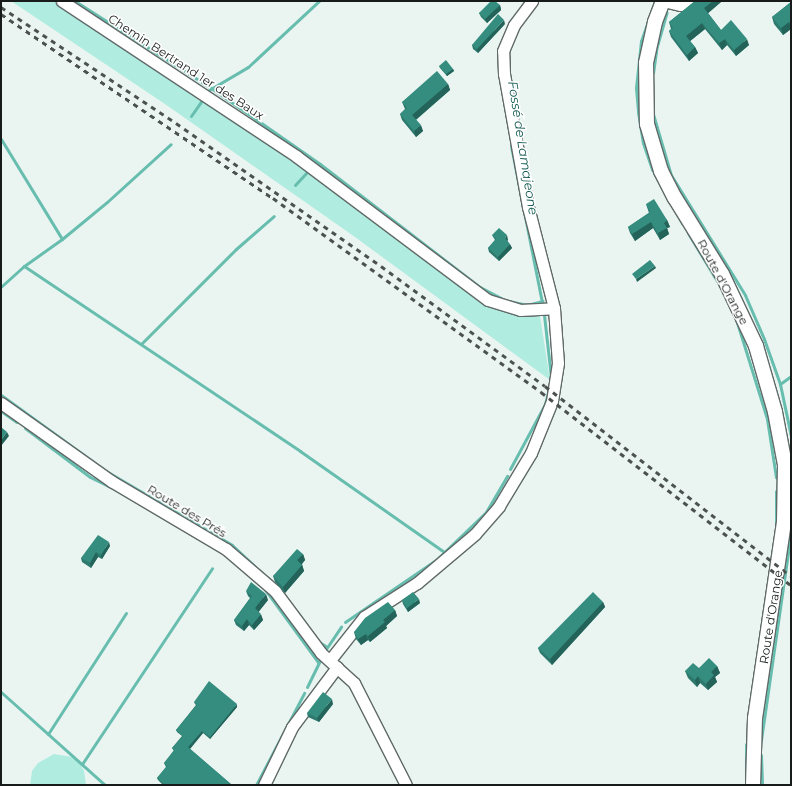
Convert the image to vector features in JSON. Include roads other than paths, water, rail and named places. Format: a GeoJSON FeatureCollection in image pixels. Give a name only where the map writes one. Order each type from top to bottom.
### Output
{"type":"FeatureCollection","features":[{"type":"Feature","properties":{"kind":"street","name":"Chemin Bertrand 1er des Baux"},"geometry":{"type":"LineString","coordinates":[[62,1],[296,156],[488,300],[520,310],[554,308]]}},
{"type":"Feature","properties":{"kind":"street"},"geometry":{"type":"LineString","coordinates":[[264,785],[292,727],[364,617],[447,560],[475,534],[505,495],[531,453],[552,401],[558,363],[554,308],[528,208],[504,74],[503,51],[514,25],[532,1]]}},
{"type":"Feature","properties":{"kind":"street"},"geometry":{"type":"LineString","coordinates":[[663,1],[680,5],[691,1]]}},
{"type":"Feature","properties":{"kind":"street","name":"Route d'Orange"},"geometry":{"type":"LineString","coordinates":[[663,1],[655,22],[646,63],[647,124],[661,170],[675,198],[722,274],[756,346],[775,412],[788,490],[778,579],[755,718],[752,785]]}},
{"type":"Feature","properties":{"kind":"street","name":"Route des Prés"},"geometry":{"type":"LineString","coordinates":[[1,403],[111,481],[226,549],[275,591],[322,653],[354,683],[406,785]]}},
{"type":"Feature","properties":{"kind":"waterway"},"geometry":{"type":"LineString","coordinates":[[75,1],[211,88],[320,164],[480,287],[504,300],[527,305],[542,301]]}},
{"type":"Feature","properties":{"kind":"waterway"},"geometry":{"type":"LineString","coordinates":[[209,90],[248,67],[319,1]]}},
{"type":"Feature","properties":{"kind":"waterway"},"geometry":{"type":"LineString","coordinates":[[655,1],[641,41],[636,88],[638,112],[643,143],[652,169],[682,223]]}},
{"type":"Feature","properties":{"kind":"waterway"},"geometry":{"type":"LineString","coordinates":[[653,73],[657,46],[667,12]]}},
{"type":"Feature","properties":{"kind":"waterway"},"geometry":{"type":"LineString","coordinates":[[191,116],[202,100]]}},
{"type":"Feature","properties":{"kind":"waterway"},"geometry":{"type":"LineString","coordinates":[[653,114],[671,175],[745,295],[764,339],[780,384],[791,436]]}},
{"type":"Feature","properties":{"kind":"waterway"},"geometry":{"type":"LineString","coordinates":[[1,139],[62,239],[24,266],[1,287]]}},
{"type":"Feature","properties":{"kind":"waterway"},"geometry":{"type":"LineString","coordinates":[[62,239],[107,202],[171,144]]}},
{"type":"Feature","properties":{"kind":"waterway","name":"Fossé de Lamajeone"},"geometry":{"type":"LineString","coordinates":[[511,146],[542,302]]}},
{"type":"Feature","properties":{"kind":"waterway"},"geometry":{"type":"LineString","coordinates":[[295,185],[307,172]]}},
{"type":"Feature","properties":{"kind":"waterway"},"geometry":{"type":"LineString","coordinates":[[141,344],[236,249],[274,216]]}},
{"type":"Feature","properties":{"kind":"waterway"},"geometry":{"type":"LineString","coordinates":[[688,233],[720,286]]}},
{"type":"Feature","properties":{"kind":"waterway"},"geometry":{"type":"LineString","coordinates":[[24,266],[300,451],[444,552]]}},
{"type":"Feature","properties":{"kind":"waterway","name":"Fossé de Lamajeone"},"geometry":{"type":"LineString","coordinates":[[544,315],[551,377]]}},
{"type":"Feature","properties":{"kind":"waterway"},"geometry":{"type":"LineString","coordinates":[[735,316],[767,419],[776,477]]}},
{"type":"Feature","properties":{"kind":"waterway"},"geometry":{"type":"LineString","coordinates":[[780,384],[791,376]]}},
{"type":"Feature","properties":{"kind":"waterway","name":"Fossé de Lamajeone"},"geometry":{"type":"LineString","coordinates":[[510,469],[545,404],[549,388]]}},
{"type":"Feature","properties":{"kind":"waterway"},"geometry":{"type":"LineString","coordinates":[[1,395],[106,471],[232,545],[264,575]]}},
{"type":"Feature","properties":{"kind":"waterway"},"geometry":{"type":"LineString","coordinates":[[1,411],[17,422]]}},
{"type":"Feature","properties":{"kind":"waterway"},"geometry":{"type":"LineString","coordinates":[[25,428],[90,477],[117,490]]}},
{"type":"Feature","properties":{"kind":"waterway","name":"Fossé de Lamajeone"},"geometry":{"type":"LineString","coordinates":[[345,622],[436,560],[486,512],[507,476]]}},
{"type":"Feature","properties":{"kind":"waterway"},"geometry":{"type":"LineString","coordinates":[[776,491],[776,530]]}},
{"type":"Feature","properties":{"kind":"waterway"},"geometry":{"type":"LineString","coordinates":[[761,740],[791,532]]}},
{"type":"Feature","properties":{"kind":"waterway"},"geometry":{"type":"LineString","coordinates":[[82,764],[212,568]]}},
{"type":"Feature","properties":{"kind":"waterway"},"geometry":{"type":"LineString","coordinates":[[264,588],[318,662]]}},
{"type":"Feature","properties":{"kind":"waterway"},"geometry":{"type":"LineString","coordinates":[[297,612],[319,642],[327,647]]}},
{"type":"Feature","properties":{"kind":"waterway"},"geometry":{"type":"LineString","coordinates":[[48,734],[126,613]]}},
{"type":"Feature","properties":{"kind":"waterway","name":"Fossé de Lamajeone"},"geometry":{"type":"LineString","coordinates":[[326,649],[341,627]]}},
{"type":"Feature","properties":{"kind":"waterway","name":"Fossé de Lamajeone"},"geometry":{"type":"LineString","coordinates":[[307,687],[321,658]]}},
{"type":"Feature","properties":{"kind":"waterway"},"geometry":{"type":"LineString","coordinates":[[1,692],[105,785]]}},
{"type":"Feature","properties":{"kind":"waterway","name":"Fossé de Lamajeone"},"geometry":{"type":"LineString","coordinates":[[256,785],[304,693]]}},
{"type":"Feature","properties":{"kind":"waterway"},"geometry":{"type":"LineString","coordinates":[[746,744],[746,785]]}},
{"type":"Feature","properties":{"kind":"waterway"},"geometry":{"type":"LineString","coordinates":[[761,755],[762,785]]}},
{"type":"Feature","properties":{"kind":"railway"},"geometry":{"type":"LineString","coordinates":[[1,7],[176,123],[381,266],[545,386],[791,576]]}},
{"type":"Feature","properties":{"kind":"railway"},"geometry":{"type":"LineString","coordinates":[[1,14],[273,198],[541,392],[791,585]]}}]}
